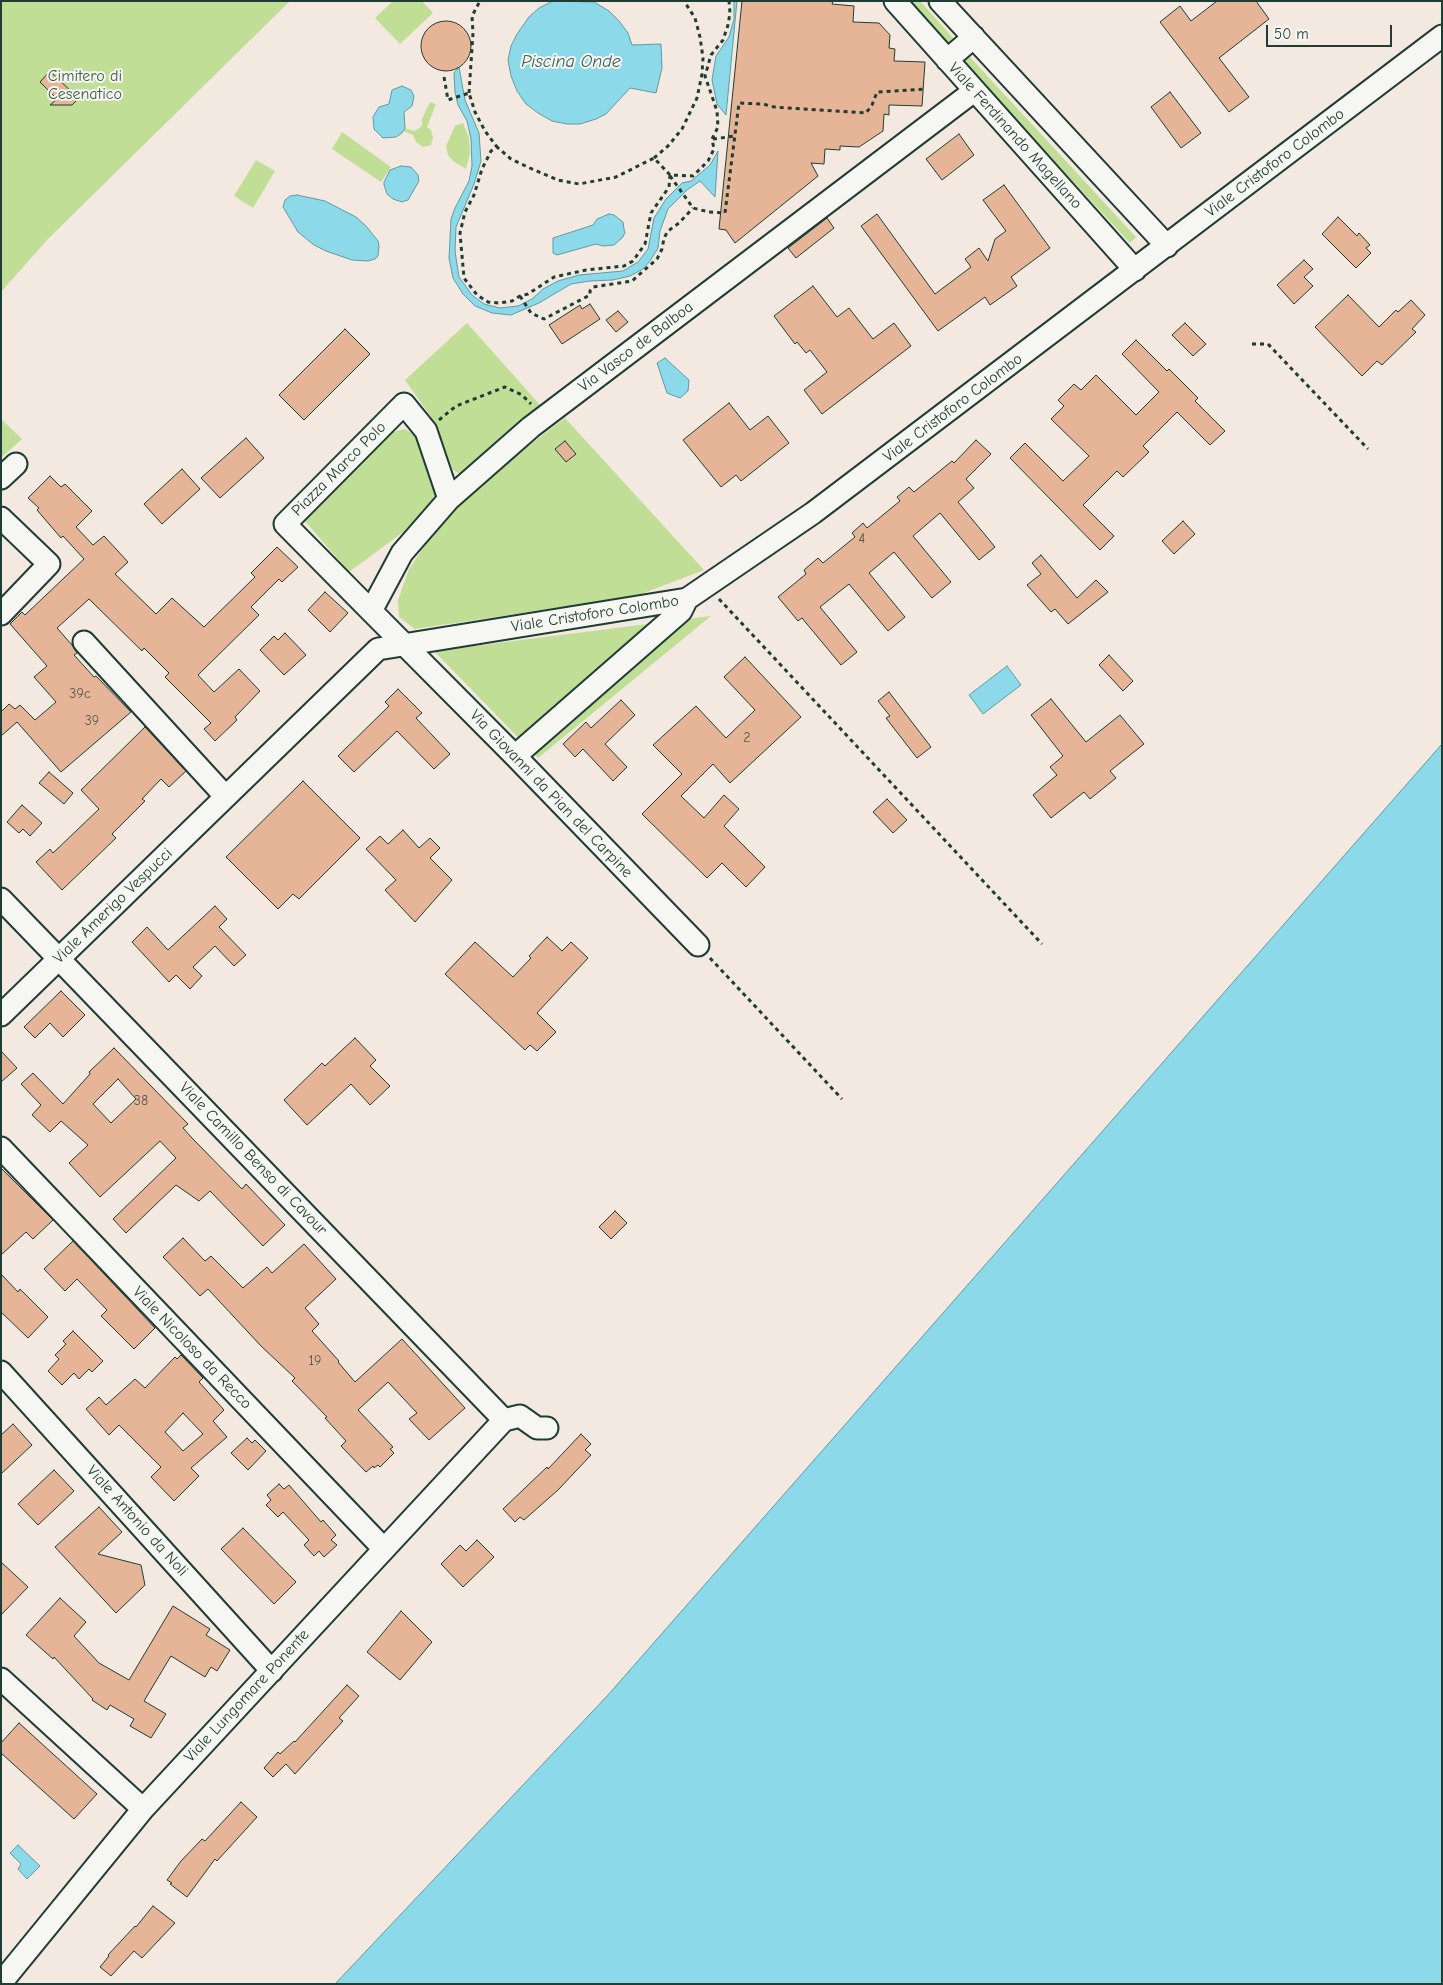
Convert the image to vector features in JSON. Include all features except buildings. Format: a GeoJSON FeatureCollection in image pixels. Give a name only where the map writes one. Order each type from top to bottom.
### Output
{"type":"FeatureCollection","features":[{"type":"Feature","properties":{"kind":"street","name":"Viale Ferdinando Magellano"},"geometry":{"type":"LineString","coordinates":[[895,1],[1135,270]]}},
{"type":"Feature","properties":{"kind":"street"},"geometry":{"type":"LineString","coordinates":[[940,1],[1167,246]]}},
{"type":"Feature","properties":{"kind":"street","name":"Viale Cristoforo Colombo"},"geometry":{"type":"LineString","coordinates":[[404,644],[687,599],[813,513],[1442,36]]}},
{"type":"Feature","properties":{"kind":"street"},"geometry":{"type":"LineString","coordinates":[[947,60],[974,37]]}},
{"type":"Feature","properties":{"kind":"street","name":"Via Vasco de Balboa"},"geometry":{"type":"LineString","coordinates":[[371,611],[402,553],[449,499],[542,419],[974,91]]}},
{"type":"Feature","properties":{"kind":"street","name":"Piazza Marco Polo"},"geometry":{"type":"LineString","coordinates":[[371,611],[285,524],[404,404],[426,432],[449,499]]}},
{"type":"Feature","properties":{"kind":"street"},"geometry":{"type":"LineString","coordinates":[[1,478],[16,464]]}},
{"type":"Feature","properties":{"kind":"street"},"geometry":{"type":"LineString","coordinates":[[1,518],[49,564],[1,614]]}},
{"type":"Feature","properties":{"kind":"street"},"geometry":{"type":"LineString","coordinates":[[515,756],[681,611],[687,599]]}},
{"type":"Feature","properties":{"kind":"street"},"geometry":{"type":"LineString","coordinates":[[371,611],[404,644]]}},
{"type":"Feature","properties":{"kind":"street"},"geometry":{"type":"LineString","coordinates":[[84,642],[225,796]]}},
{"type":"Feature","properties":{"kind":"street","name":"Via Giovanni da Pian del Carpine"},"geometry":{"type":"LineString","coordinates":[[404,644],[698,945]]}},
{"type":"Feature","properties":{"kind":"street","name":"Viale Amerigo Vespucci"},"geometry":{"type":"LineString","coordinates":[[1,1015],[378,649],[404,644]]}},
{"type":"Feature","properties":{"kind":"street","name":"Viale Camillo Benso di Cavour"},"geometry":{"type":"LineString","coordinates":[[1,899],[504,1420]]}},
{"type":"Feature","properties":{"kind":"street","name":"Viale Nicoloso da Recco"},"geometry":{"type":"LineString","coordinates":[[1,1148],[383,1548]]}},
{"type":"Feature","properties":{"kind":"street","name":"Viale Antonio da Noli"},"geometry":{"type":"LineString","coordinates":[[1,1372],[272,1670]]}},
{"type":"Feature","properties":{"kind":"street"},"geometry":{"type":"LineString","coordinates":[[504,1420],[520,1416],[538,1428],[547,1428]]}},
{"type":"Feature","properties":{"kind":"street","name":"Viale Lungomare Ponente"},"geometry":{"type":"LineString","coordinates":[[1,1983],[143,1808],[504,1420]]}},
{"type":"Feature","properties":{"kind":"street"},"geometry":{"type":"LineString","coordinates":[[1,1679],[143,1808]]}},
{"type":"Feature","properties":{"kind":"path"},"geometry":{"type":"LineString","coordinates":[[480,1],[472,16],[473,33],[469,93],[475,112],[497,147],[511,159],[558,180],[579,184],[616,177],[654,158],[668,146],[682,129],[697,98],[703,58],[695,18],[684,1]]}},
{"type":"Feature","properties":{"kind":"path"},"geometry":{"type":"LineString","coordinates":[[670,175],[693,176],[708,161],[714,149],[712,139],[718,127],[716,111],[705,76],[710,55],[723,40],[728,25],[729,1]]}},
{"type":"Feature","properties":{"kind":"path"},"geometry":{"type":"LineString","coordinates":[[444,77],[448,100],[469,93]]}},
{"type":"Feature","properties":{"kind":"path"},"geometry":{"type":"LineString","coordinates":[[654,158],[676,182],[693,208],[725,213],[739,103],[763,104],[774,107],[866,112],[872,105],[877,92],[926,89]]}},
{"type":"Feature","properties":{"kind":"path"},"geometry":{"type":"LineString","coordinates":[[712,139],[735,136]]}},
{"type":"Feature","properties":{"kind":"path"},"geometry":{"type":"LineString","coordinates":[[497,147],[491,151],[463,219],[460,233],[464,278],[477,295],[488,302],[512,301],[528,294],[554,277],[586,270],[624,266],[633,261],[645,244],[651,213],[669,187],[670,175]]}},
{"type":"Feature","properties":{"kind":"path"},"geometry":{"type":"LineString","coordinates":[[520,296],[531,313],[544,319],[590,295],[593,287],[632,281],[657,259],[668,231],[680,223],[693,208]]}},
{"type":"Feature","properties":{"kind":"path"},"geometry":{"type":"LineString","coordinates":[[1252,344],[1268,344],[1368,449]]}},
{"type":"Feature","properties":{"kind":"path"},"geometry":{"type":"LineString","coordinates":[[426,432],[456,406],[505,387],[522,395],[532,404],[542,419]]}},
{"type":"Feature","properties":{"kind":"path"},"geometry":{"type":"LineString","coordinates":[[706,586],[1042,944]]}},
{"type":"Feature","properties":{"kind":"path"},"geometry":{"type":"LineString","coordinates":[[698,945],[842,1099]]}},
{"type":"Feature","properties":{"kind":"green space","name":"Cimitero di Cesenatico"},"geometry":{"type":"Polygon","coordinates":[[[1,1],[290,1],[48,239],[1,292],[1,1]]]}},
{"type":"Feature","properties":{"kind":"green space"},"geometry":{"type":"Polygon","coordinates":[[[393,1],[422,1],[433,13],[400,44],[375,18],[393,1]]]}},
{"type":"Feature","properties":{"kind":"green space"},"geometry":{"type":"Polygon","coordinates":[[[908,1],[920,1],[953,38],[947,44],[908,1]]]}},
{"type":"Feature","properties":{"kind":"green space"},"geometry":{"type":"Polygon","coordinates":[[[968,55],[1136,237],[1130,243],[961,60],[968,55]]]}},
{"type":"Feature","properties":{"kind":"green space"},"geometry":{"type":"Polygon","coordinates":[[[430,102],[436,104],[427,127],[431,130],[433,137],[431,145],[423,147],[416,142],[413,135],[403,131],[405,128],[414,131],[421,127],[423,122],[421,121],[430,102]]]}},
{"type":"Feature","properties":{"kind":"green space"},"geometry":{"type":"Polygon","coordinates":[[[463,123],[469,138],[470,154],[466,169],[453,161],[448,155],[446,146],[455,126],[463,123]]]}},
{"type":"Feature","properties":{"kind":"green space"},"geometry":{"type":"Polygon","coordinates":[[[342,132],[391,167],[381,182],[332,149],[342,132]]]}},
{"type":"Feature","properties":{"kind":"green space"},"geometry":{"type":"Polygon","coordinates":[[[256,160],[275,171],[253,208],[234,196],[256,160]]]}},
{"type":"Feature","properties":{"kind":"green space"},"geometry":{"type":"Polygon","coordinates":[[[467,323],[541,406],[460,474],[453,470],[436,424],[405,380],[467,323]]]}},
{"type":"Feature","properties":{"kind":"green space"},"geometry":{"type":"Polygon","coordinates":[[[565,418],[704,570],[636,596],[415,629],[399,617],[398,600],[409,569],[439,524],[473,488],[565,418]]]}},
{"type":"Feature","properties":{"kind":"green space"},"geometry":{"type":"Polygon","coordinates":[[[1,419],[22,439],[1,458],[1,419]]]}},
{"type":"Feature","properties":{"kind":"green space"},"geometry":{"type":"Polygon","coordinates":[[[405,429],[417,437],[434,482],[435,496],[430,508],[410,527],[349,572],[304,520],[393,432],[405,429]]]}},
{"type":"Feature","properties":{"kind":"green space"},"geometry":{"type":"Polygon","coordinates":[[[711,616],[538,758],[434,651],[711,616]]]}},
{"type":"Feature","properties":{"kind":"water","name":"Piscina Onde"},"geometry":{"type":"Polygon","coordinates":[[[553,1],[594,2],[609,11],[619,21],[628,33],[632,45],[661,44],[662,68],[656,93],[630,88],[606,114],[580,124],[552,121],[526,104],[517,91],[511,76],[508,60],[511,46],[529,17],[539,8],[553,1]]]}},
{"type":"Feature","properties":{"kind":"water"},"geometry":{"type":"Polygon","coordinates":[[[734,1],[737,1],[726,115],[717,104],[712,80],[716,56],[729,37],[734,19],[734,1]]]}},
{"type":"Feature","properties":{"kind":"water"},"geometry":{"type":"Polygon","coordinates":[[[459,67],[465,100],[479,133],[481,161],[474,184],[456,227],[455,251],[459,277],[472,295],[484,304],[500,308],[518,306],[558,281],[579,275],[623,271],[638,262],[648,249],[654,218],[666,199],[682,183],[691,181],[710,165],[718,151],[715,197],[700,181],[687,190],[668,209],[660,231],[658,248],[650,261],[643,269],[630,276],[613,280],[571,284],[539,303],[511,315],[492,313],[475,306],[463,294],[453,278],[449,258],[451,219],[469,181],[472,166],[471,139],[467,121],[458,105],[455,92],[454,73],[459,67]]]}},
{"type":"Feature","properties":{"kind":"water"},"geometry":{"type":"Polygon","coordinates":[[[402,86],[411,90],[414,96],[412,106],[404,112],[405,128],[396,137],[383,138],[374,129],[373,117],[379,107],[389,104],[392,90],[402,86]]]}},
{"type":"Feature","properties":{"kind":"water"},"geometry":{"type":"Polygon","coordinates":[[[401,166],[411,167],[418,175],[419,181],[408,200],[402,202],[393,199],[387,194],[384,185],[390,170],[401,166]]]}},
{"type":"Feature","properties":{"kind":"water"},"geometry":{"type":"Polygon","coordinates":[[[297,195],[325,201],[356,217],[378,241],[378,256],[368,261],[352,260],[314,245],[298,232],[283,207],[285,200],[290,196],[297,195]]]}},
{"type":"Feature","properties":{"kind":"water"},"geometry":{"type":"Polygon","coordinates":[[[609,214],[614,215],[623,222],[625,233],[614,245],[603,246],[596,244],[557,255],[553,253],[553,238],[593,225],[597,219],[609,214]]]}},
{"type":"Feature","properties":{"kind":"water"},"geometry":{"type":"Polygon","coordinates":[[[665,358],[689,380],[688,391],[680,398],[667,393],[657,363],[665,358]]]}},
{"type":"Feature","properties":{"kind":"water"},"geometry":{"type":"Polygon","coordinates":[[[1007,666],[1021,685],[983,714],[969,695],[1007,666]]]}},
{"type":"Feature","properties":{"kind":"water"},"geometry":{"type":"Polygon","coordinates":[[[1442,744],[1442,1984],[335,1984],[608,1695],[1442,744]]]}},
{"type":"Feature","properties":{"kind":"water"},"geometry":{"type":"Polygon","coordinates":[[[18,1845],[40,1866],[27,1879],[18,1869],[21,1864],[10,1853],[18,1845]]]}}]}
